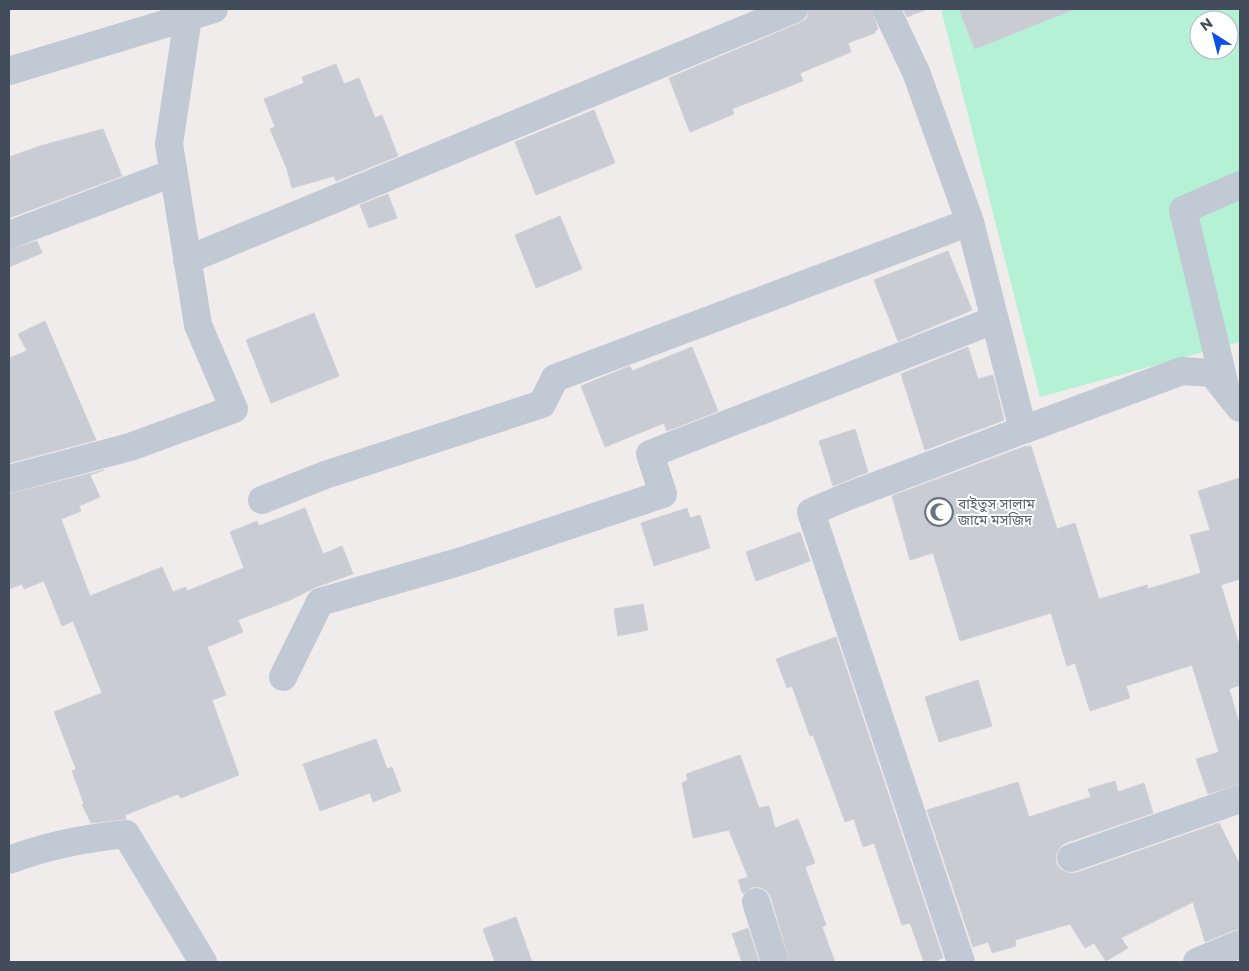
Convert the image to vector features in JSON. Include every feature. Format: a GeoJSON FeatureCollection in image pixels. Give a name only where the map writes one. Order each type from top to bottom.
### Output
{"type":"FeatureCollection","features":[{"type":"Feature","properties":{"kind":"street"},"geometry":{"type":"LineString","coordinates":[[9,71],[214,9]]}},
{"type":"Feature","properties":{"kind":"street"},"geometry":{"type":"LineString","coordinates":[[187,260],[794,9]]}},
{"type":"Feature","properties":{"kind":"street"},"geometry":{"type":"LineString","coordinates":[[886,9],[916,72],[970,222],[1023,430]]}},
{"type":"Feature","properties":{"kind":"street"},"geometry":{"type":"LineString","coordinates":[[9,479],[130,447],[234,409],[198,324],[168,144],[188,17]]}},
{"type":"Feature","properties":{"kind":"street"},"geometry":{"type":"LineString","coordinates":[[9,235],[173,173]]}},
{"type":"Feature","properties":{"kind":"street"},"geometry":{"type":"LineString","coordinates":[[1233,399],[1183,210],[1240,185]]}},
{"type":"Feature","properties":{"kind":"street"},"geometry":{"type":"LineString","coordinates":[[262,500],[325,475],[542,404],[555,378],[970,222]]}},
{"type":"Feature","properties":{"kind":"street"},"geometry":{"type":"LineString","coordinates":[[283,678],[320,602],[462,561],[663,494],[650,454],[994,320]]}},
{"type":"Feature","properties":{"kind":"street"},"geometry":{"type":"LineString","coordinates":[[961,962],[811,512],[1182,370],[1212,373],[1233,399]]}},
{"type":"Feature","properties":{"kind":"street"},"geometry":{"type":"LineString","coordinates":[[1071,858],[1240,799]]}},
{"type":"Feature","properties":{"kind":"street"},"geometry":{"type":"LineString","coordinates":[[9,860],[34,850],[97,837],[126,834],[203,962]]}},
{"type":"Feature","properties":{"kind":"street"},"geometry":{"type":"LineString","coordinates":[[756,902],[775,962]]}},
{"type":"Feature","properties":{"kind":"street"},"geometry":{"type":"LineString","coordinates":[[1197,962],[1240,944]]}},
{"type":"Feature","properties":{"kind":"green space"},"geometry":{"type":"Polygon","coordinates":[[[941,9],[1240,9],[1240,342],[1040,397],[941,9]]]}},
{"type":"Feature","properties":{"kind":"building"},"geometry":{"type":"Polygon","coordinates":[[[809,9],[871,9],[878,29],[875,33],[848,43],[851,52],[800,73],[803,81],[732,109],[734,114],[690,132],[669,78],[800,23],[807,18],[809,9]]]}},
{"type":"Feature","properties":{"kind":"building"},"geometry":{"type":"Polygon","coordinates":[[[903,9],[927,9],[907,17],[903,9]]]}},
{"type":"Feature","properties":{"kind":"building"},"geometry":{"type":"Polygon","coordinates":[[[959,9],[1072,9],[1072,10],[975,49],[959,9]]]}},
{"type":"Feature","properties":{"kind":"building"},"geometry":{"type":"Polygon","coordinates":[[[336,64],[344,84],[359,78],[375,118],[382,115],[398,156],[336,181],[334,176],[292,188],[287,169],[270,129],[275,127],[264,99],[304,83],[302,77],[336,64]]]}},
{"type":"Feature","properties":{"kind":"building"},"geometry":{"type":"Polygon","coordinates":[[[594,110],[615,163],[536,195],[515,142],[594,110]]]}},
{"type":"Feature","properties":{"kind":"building"},"geometry":{"type":"Polygon","coordinates":[[[103,129],[122,176],[9,218],[9,157],[40,146],[103,129]]]}},
{"type":"Feature","properties":{"kind":"building"},"geometry":{"type":"Polygon","coordinates":[[[388,194],[397,218],[369,228],[360,205],[388,194]]]}},
{"type":"Feature","properties":{"kind":"building"},"geometry":{"type":"Polygon","coordinates":[[[560,216],[582,269],[536,288],[515,235],[560,216]]]}},
{"type":"Feature","properties":{"kind":"building"},"geometry":{"type":"Polygon","coordinates":[[[37,241],[42,253],[9,267],[9,250],[37,241]]]}},
{"type":"Feature","properties":{"kind":"building"},"geometry":{"type":"Polygon","coordinates":[[[948,251],[972,310],[898,341],[874,280],[948,251]]]}},
{"type":"Feature","properties":{"kind":"building"},"geometry":{"type":"Polygon","coordinates":[[[314,313],[339,376],[271,403],[246,340],[314,313]]]}},
{"type":"Feature","properties":{"kind":"building"},"geometry":{"type":"Polygon","coordinates":[[[45,321],[96,440],[9,463],[9,358],[27,351],[18,334],[45,321]]]}},
{"type":"Feature","properties":{"kind":"building"},"geometry":{"type":"Polygon","coordinates":[[[692,347],[718,411],[667,431],[664,423],[605,447],[581,386],[630,366],[632,371],[692,347]]]}},
{"type":"Feature","properties":{"kind":"building"},"geometry":{"type":"Polygon","coordinates":[[[968,347],[978,379],[993,375],[1004,420],[925,450],[901,374],[968,347]]]}},
{"type":"Feature","properties":{"kind":"building"},"geometry":{"type":"Polygon","coordinates":[[[855,429],[868,472],[833,486],[819,441],[855,429]]]}},
{"type":"Feature","properties":{"kind":"building"},"geometry":{"type":"Polygon","coordinates":[[[1026,446],[1031,446],[1057,529],[1075,523],[1099,599],[1147,585],[1148,589],[1201,573],[1190,535],[1210,530],[1198,491],[1240,478],[1240,579],[1221,585],[1240,648],[1240,685],[1229,689],[1240,726],[1240,784],[1208,794],[1196,759],[1219,752],[1192,665],[1126,686],[1130,698],[1090,711],[1075,663],[1067,666],[1051,613],[960,641],[933,553],[910,560],[892,496],[1026,446]]]}},
{"type":"Feature","properties":{"kind":"building"},"geometry":{"type":"Polygon","coordinates":[[[104,470],[90,475],[100,497],[79,506],[81,511],[61,519],[90,596],[162,567],[173,592],[186,587],[187,591],[244,568],[230,532],[257,521],[259,526],[305,508],[323,554],[342,546],[353,574],[316,587],[290,600],[238,620],[243,632],[207,647],[226,695],[212,700],[239,775],[181,798],[178,794],[125,815],[126,819],[91,823],[82,804],[84,804],[72,771],[76,769],[54,712],[102,693],[73,621],[62,626],[44,581],[24,589],[22,584],[9,589],[9,494],[104,470]]]}},
{"type":"Feature","properties":{"kind":"building"},"geometry":{"type":"Polygon","coordinates":[[[687,508],[690,518],[700,515],[710,548],[654,566],[641,523],[687,508]]]}},
{"type":"Feature","properties":{"kind":"building"},"geometry":{"type":"Polygon","coordinates":[[[800,532],[810,561],[756,581],[746,552],[800,532]]]}},
{"type":"Feature","properties":{"kind":"building"},"geometry":{"type":"Polygon","coordinates":[[[643,604],[648,630],[618,636],[614,609],[643,604]]]}},
{"type":"Feature","properties":{"kind":"building"},"geometry":{"type":"Polygon","coordinates":[[[836,637],[943,958],[932,962],[924,962],[910,923],[902,925],[874,843],[863,847],[854,819],[845,822],[813,735],[810,736],[792,686],[787,688],[776,659],[836,637]]]}},
{"type":"Feature","properties":{"kind":"building"},"geometry":{"type":"Polygon","coordinates":[[[978,680],[992,726],[939,742],[925,697],[978,680]]]}},
{"type":"Feature","properties":{"kind":"building"},"geometry":{"type":"Polygon","coordinates":[[[376,739],[387,769],[392,767],[401,791],[373,802],[370,793],[320,811],[303,764],[376,739]]]}},
{"type":"Feature","properties":{"kind":"building"},"geometry":{"type":"Polygon","coordinates":[[[740,755],[759,808],[769,806],[775,828],[798,819],[815,863],[805,867],[826,925],[822,927],[835,962],[790,962],[771,897],[767,891],[760,887],[752,887],[743,894],[738,880],[748,877],[729,830],[693,838],[682,783],[688,780],[686,774],[740,755]]]}},
{"type":"Feature","properties":{"kind":"building"},"geometry":{"type":"Polygon","coordinates":[[[1115,781],[1118,792],[1144,783],[1153,813],[1065,843],[1060,847],[1056,855],[1056,863],[1060,869],[1068,873],[1076,873],[1219,823],[1240,865],[1240,929],[1205,942],[1193,902],[1121,938],[1128,948],[1106,961],[1094,943],[1085,948],[1070,924],[1015,940],[1016,946],[992,953],[988,942],[973,947],[927,810],[1018,782],[1029,817],[1091,797],[1088,789],[1115,781]]]}},
{"type":"Feature","properties":{"kind":"building"},"geometry":{"type":"Polygon","coordinates":[[[516,917],[532,962],[495,962],[483,929],[516,917]]]}},
{"type":"Feature","properties":{"kind":"building"},"geometry":{"type":"Polygon","coordinates":[[[748,928],[759,962],[742,962],[732,934],[748,928]]]}},
{"type":"Feature","properties":{"kind":"place","name":"বাইতুস সালাম জামে মসজিদ"},"geometry":{"type":"Point","coordinates":[939,512]}}]}
